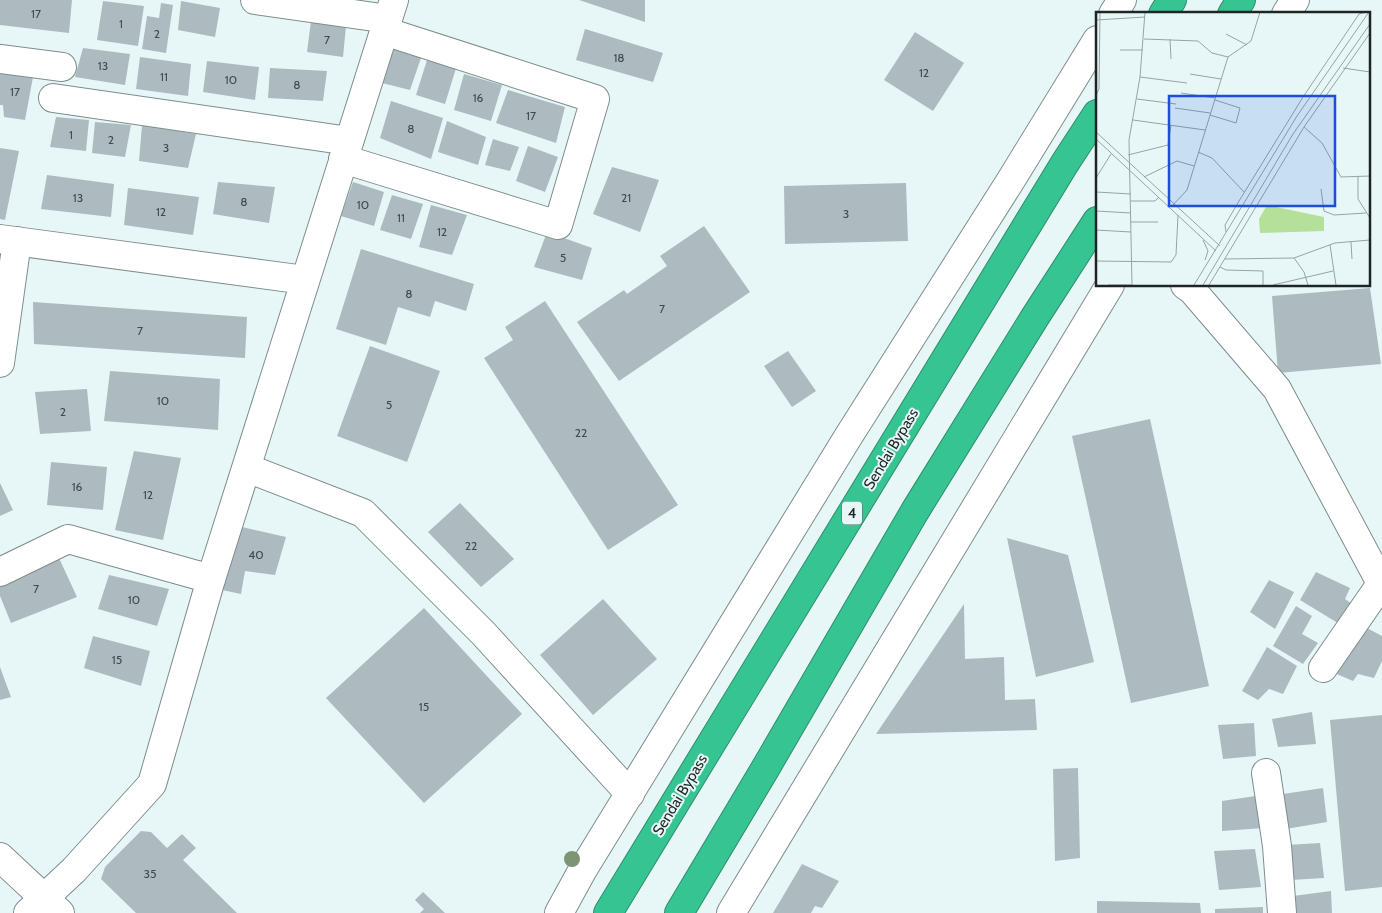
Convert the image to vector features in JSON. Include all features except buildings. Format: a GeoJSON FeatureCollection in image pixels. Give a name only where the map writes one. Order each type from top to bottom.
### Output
{"type":"FeatureCollection","features":[{"type":"Feature","properties":{"kind":"highway"},"geometry":{"type":"LineString","coordinates":[[1164,12],[1172,0]]}},
{"type":"Feature","properties":{"kind":"highway"},"geometry":{"type":"LineString","coordinates":[[1233,12],[1241,0]]}},
{"type":"Feature","properties":{"kind":"highway","name":"Sendai Bypass"},"geometry":{"type":"LineString","coordinates":[[608,913],[1064,163],[1096,115]]}},
{"type":"Feature","properties":{"kind":"highway"},"geometry":{"type":"LineString","coordinates":[[678,913],[765,770],[915,511],[1096,223]]}},
{"type":"Feature","properties":{"kind":"street"},"geometry":{"type":"LineString","coordinates":[[53,98],[346,150],[558,226],[595,99],[388,17],[255,0]]}},
{"type":"Feature","properties":{"kind":"street"},"geometry":{"type":"LineString","coordinates":[[1114,12],[1122,0]]}},
{"type":"Feature","properties":{"kind":"street"},"geometry":{"type":"LineString","coordinates":[[1287,12],[1295,0]]}},
{"type":"Feature","properties":{"kind":"street"},"geometry":{"type":"LineString","coordinates":[[0,857],[44,908],[74,870],[152,784],[211,579],[388,17]]}},
{"type":"Feature","properties":{"kind":"street"},"geometry":{"type":"LineString","coordinates":[[559,913],[582,871],[848,437],[1011,180],[1096,42]]}},
{"type":"Feature","properties":{"kind":"street"},"geometry":{"type":"LineString","coordinates":[[0,59],[62,68]]}},
{"type":"Feature","properties":{"kind":"street"},"geometry":{"type":"LineString","coordinates":[[0,362],[8,240],[305,280]]}},
{"type":"Feature","properties":{"kind":"street"},"geometry":{"type":"LineString","coordinates":[[731,913],[1109,286]]}},
{"type":"Feature","properties":{"kind":"street"},"geometry":{"type":"LineString","coordinates":[[1186,286],[1192,290],[1277,390],[1382,584],[1323,668]]}},
{"type":"Feature","properties":{"kind":"street"},"geometry":{"type":"LineString","coordinates":[[247,468],[363,513],[484,633],[630,794]]}},
{"type":"Feature","properties":{"kind":"street"},"geometry":{"type":"LineString","coordinates":[[0,572],[68,539],[211,579]]}},
{"type":"Feature","properties":{"kind":"street"},"geometry":{"type":"LineString","coordinates":[[1266,773],[1277,846],[1282,913]]}}]}
